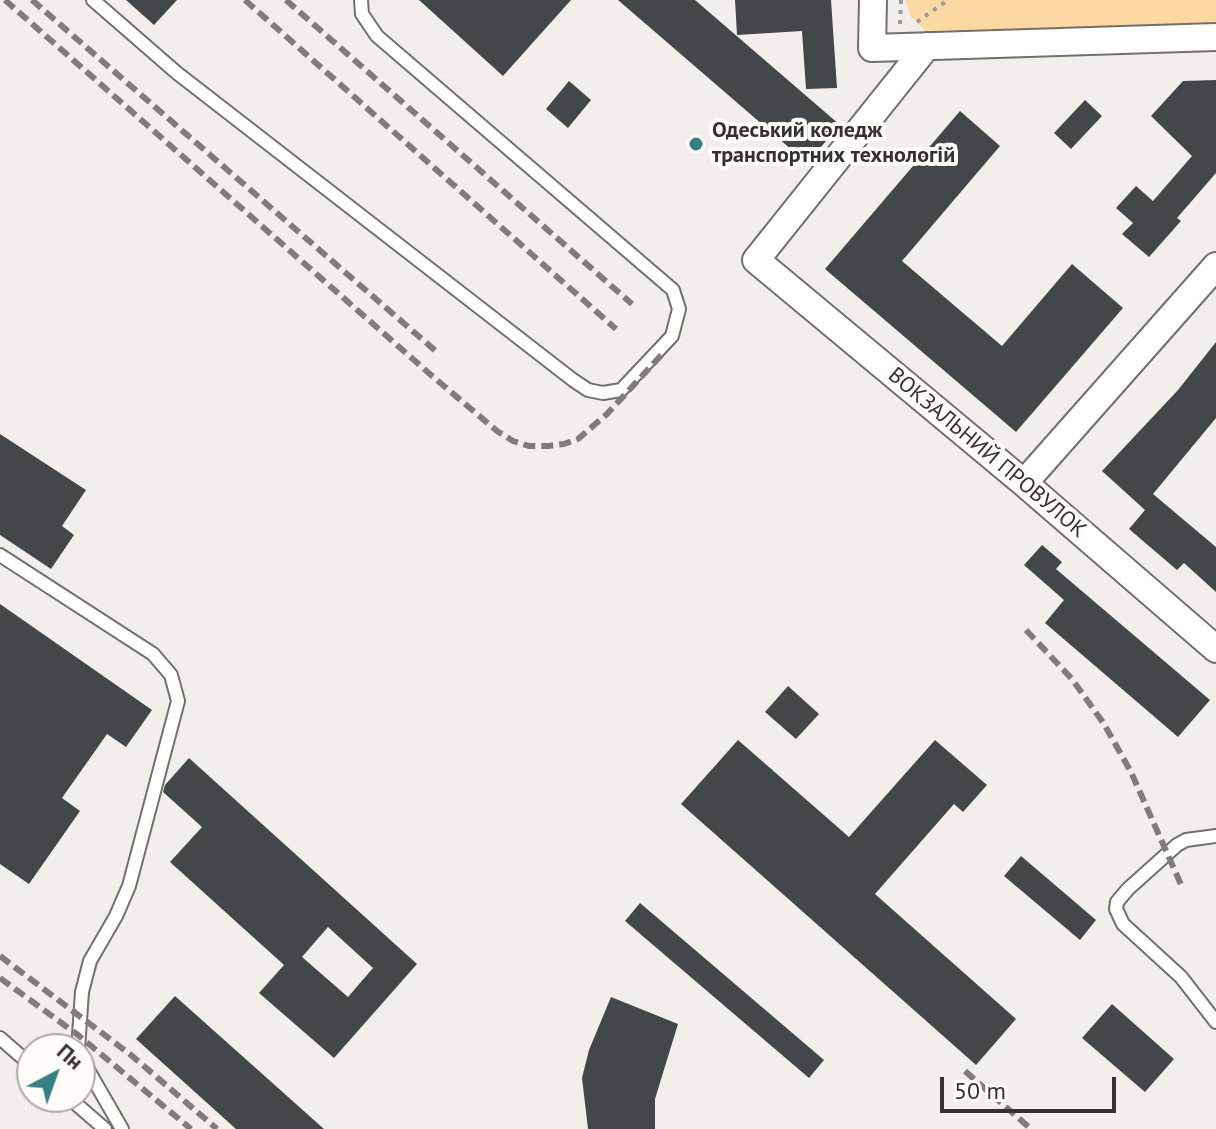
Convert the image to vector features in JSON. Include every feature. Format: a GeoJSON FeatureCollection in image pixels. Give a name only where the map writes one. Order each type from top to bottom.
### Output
{"type":"FeatureCollection","features":[{"type":"Feature","properties":{"kind":"street"},"geometry":{"type":"LineString","coordinates":[[873,0],[872,48],[1216,37]]}},
{"type":"Feature","properties":{"kind":"street","name":"ВОКЗАЛЬНИЙ ПРОВУЛОК"},"geometry":{"type":"LineString","coordinates":[[927,46],[756,260],[1024,483],[1216,649]]}},
{"type":"Feature","properties":{"kind":"street"},"geometry":{"type":"LineString","coordinates":[[1024,483],[1216,266]]}},
{"type":"Feature","properties":{"kind":"lane"},"geometry":{"type":"LineString","coordinates":[[93,0],[177,73],[573,380],[588,390],[603,393],[621,390],[672,336],[679,309],[673,290],[377,36],[362,14],[361,0]]}},
{"type":"Feature","properties":{"kind":"lane"},"geometry":{"type":"LineString","coordinates":[[0,555],[153,654],[171,675],[178,701],[129,886],[90,961],[82,992],[79,1033]]}},
{"type":"Feature","properties":{"kind":"lane"},"geometry":{"type":"LineString","coordinates":[[1216,836],[1186,840],[1177,845],[1128,889],[1117,902],[1116,909],[1123,924],[1181,977],[1216,1022]]}},
{"type":"Feature","properties":{"kind":"lane"},"geometry":{"type":"LineString","coordinates":[[0,1038],[16,1052]]}},
{"type":"Feature","properties":{"kind":"lane"},"geometry":{"type":"LineString","coordinates":[[96,1084],[122,1129]]}},
{"type":"Feature","properties":{"kind":"lane"},"geometry":{"type":"LineString","coordinates":[[86,1113],[105,1129]]}},
{"type":"Feature","properties":{"kind":"path"},"geometry":{"type":"LineString","coordinates":[[900,35],[901,0]]}},
{"type":"Feature","properties":{"kind":"shaded area"},"geometry":{"type":"Polygon","coordinates":[[[905,0],[1216,0],[1216,28],[929,34],[911,17],[905,0]]]}},
{"type":"Feature","properties":{"kind":"building"},"geometry":{"type":"Polygon","coordinates":[[[126,0],[177,0],[154,25],[126,0]]]}},
{"type":"Feature","properties":{"kind":"building"},"geometry":{"type":"Polygon","coordinates":[[[419,0],[571,0],[503,76],[419,0]]]}},
{"type":"Feature","properties":{"kind":"building"},"geometry":{"type":"Polygon","coordinates":[[[618,0],[695,0],[840,125],[807,163],[618,0]]]}},
{"type":"Feature","properties":{"kind":"building"},"geometry":{"type":"Polygon","coordinates":[[[735,0],[831,0],[837,88],[806,89],[802,31],[737,35],[735,0]]]}},
{"type":"Feature","properties":{"kind":"building"},"geometry":{"type":"Polygon","coordinates":[[[1216,80],[1216,173],[1177,218],[1181,221],[1149,257],[1122,234],[1133,223],[1116,208],[1136,186],[1153,201],[1192,156],[1151,116],[1183,81],[1216,80]]]}},
{"type":"Feature","properties":{"kind":"building"},"geometry":{"type":"Polygon","coordinates":[[[569,81],[591,100],[568,128],[546,109],[569,81]]]}},
{"type":"Feature","properties":{"kind":"building"},"geometry":{"type":"Polygon","coordinates":[[[1085,100],[1102,116],[1071,149],[1054,133],[1085,100]]]}},
{"type":"Feature","properties":{"kind":"building"},"geometry":{"type":"Polygon","coordinates":[[[960,111],[1000,146],[902,261],[1002,346],[1072,264],[1123,308],[1016,432],[825,269],[960,111]]]}},
{"type":"Feature","properties":{"kind":"building"},"geometry":{"type":"Polygon","coordinates":[[[1216,342],[1216,418],[1153,494],[1216,547],[1216,592],[1184,563],[1177,570],[1129,529],[1145,510],[1102,471],[1178,390],[1216,342]]]}},
{"type":"Feature","properties":{"kind":"building"},"geometry":{"type":"Polygon","coordinates":[[[0,434],[86,490],[62,526],[74,535],[51,569],[0,535],[0,434]]]}},
{"type":"Feature","properties":{"kind":"building"},"geometry":{"type":"Polygon","coordinates":[[[1042,545],[1062,562],[1056,569],[1210,700],[1178,737],[1045,623],[1064,600],[1024,565],[1042,545]]]}},
{"type":"Feature","properties":{"kind":"building"},"geometry":{"type":"Polygon","coordinates":[[[0,604],[152,710],[126,747],[107,734],[62,798],[80,811],[29,884],[0,864],[0,604]]]}},
{"type":"Feature","properties":{"kind":"building"},"geometry":{"type":"Polygon","coordinates":[[[788,686],[819,714],[796,739],[765,712],[788,686]]]}},
{"type":"Feature","properties":{"kind":"building"},"geometry":{"type":"Polygon","coordinates":[[[738,740],[849,837],[935,740],[987,785],[963,812],[954,804],[875,894],[1016,1019],[976,1065],[681,804],[738,740]]]}},
{"type":"Feature","properties":{"kind":"building"},"geometry":{"type":"Polygon","coordinates":[[[189,758],[417,964],[334,1058],[259,993],[284,965],[170,862],[202,827],[163,792],[165,785],[189,758]],[[328,927],[302,957],[348,997],[373,968],[328,927]]]}},
{"type":"Feature","properties":{"kind":"building"},"geometry":{"type":"Polygon","coordinates":[[[1021,856],[1096,920],[1080,940],[1004,876],[1021,856]]]}},
{"type":"Feature","properties":{"kind":"building"},"geometry":{"type":"Polygon","coordinates":[[[640,903],[824,1060],[809,1078],[625,921],[640,903]]]}},
{"type":"Feature","properties":{"kind":"building"},"geometry":{"type":"Polygon","coordinates":[[[175,996],[324,1129],[236,1129],[136,1039],[175,996]]]}},
{"type":"Feature","properties":{"kind":"building"},"geometry":{"type":"Polygon","coordinates":[[[611,997],[678,1024],[655,1099],[655,1129],[588,1129],[582,1078],[589,1050],[611,997]]]}},
{"type":"Feature","properties":{"kind":"building"},"geometry":{"type":"Polygon","coordinates":[[[1112,1004],[1174,1059],[1145,1092],[1082,1038],[1112,1004]]]}},
{"type":"Feature","properties":{"kind":"railway"},"geometry":{"type":"LineString","coordinates":[[5,0],[431,375],[513,441],[529,446],[548,446],[578,439],[607,414],[665,351]]}},
{"type":"Feature","properties":{"kind":"railway"},"geometry":{"type":"LineString","coordinates":[[32,0],[438,353]]}},
{"type":"Feature","properties":{"kind":"railway"},"geometry":{"type":"LineString","coordinates":[[245,0],[616,329]]}},
{"type":"Feature","properties":{"kind":"railway"},"geometry":{"type":"LineString","coordinates":[[286,0],[632,304]]}},
{"type":"Feature","properties":{"kind":"railway"},"geometry":{"type":"LineString","coordinates":[[1026,630],[1072,679],[1104,724],[1131,772],[1183,889]]}},
{"type":"Feature","properties":{"kind":"railway"},"geometry":{"type":"LineString","coordinates":[[0,956],[131,1055],[217,1129]]}},
{"type":"Feature","properties":{"kind":"railway"},"geometry":{"type":"LineString","coordinates":[[0,978],[78,1035],[191,1129]]}},
{"type":"Feature","properties":{"kind":"railway"},"geometry":{"type":"LineString","coordinates":[[965,1071],[1031,1129]]}},
{"type":"Feature","properties":{"kind":"place","name":"Одеський коледж транспортних технологій"},"geometry":{"type":"Point","coordinates":[696,144]}}]}
